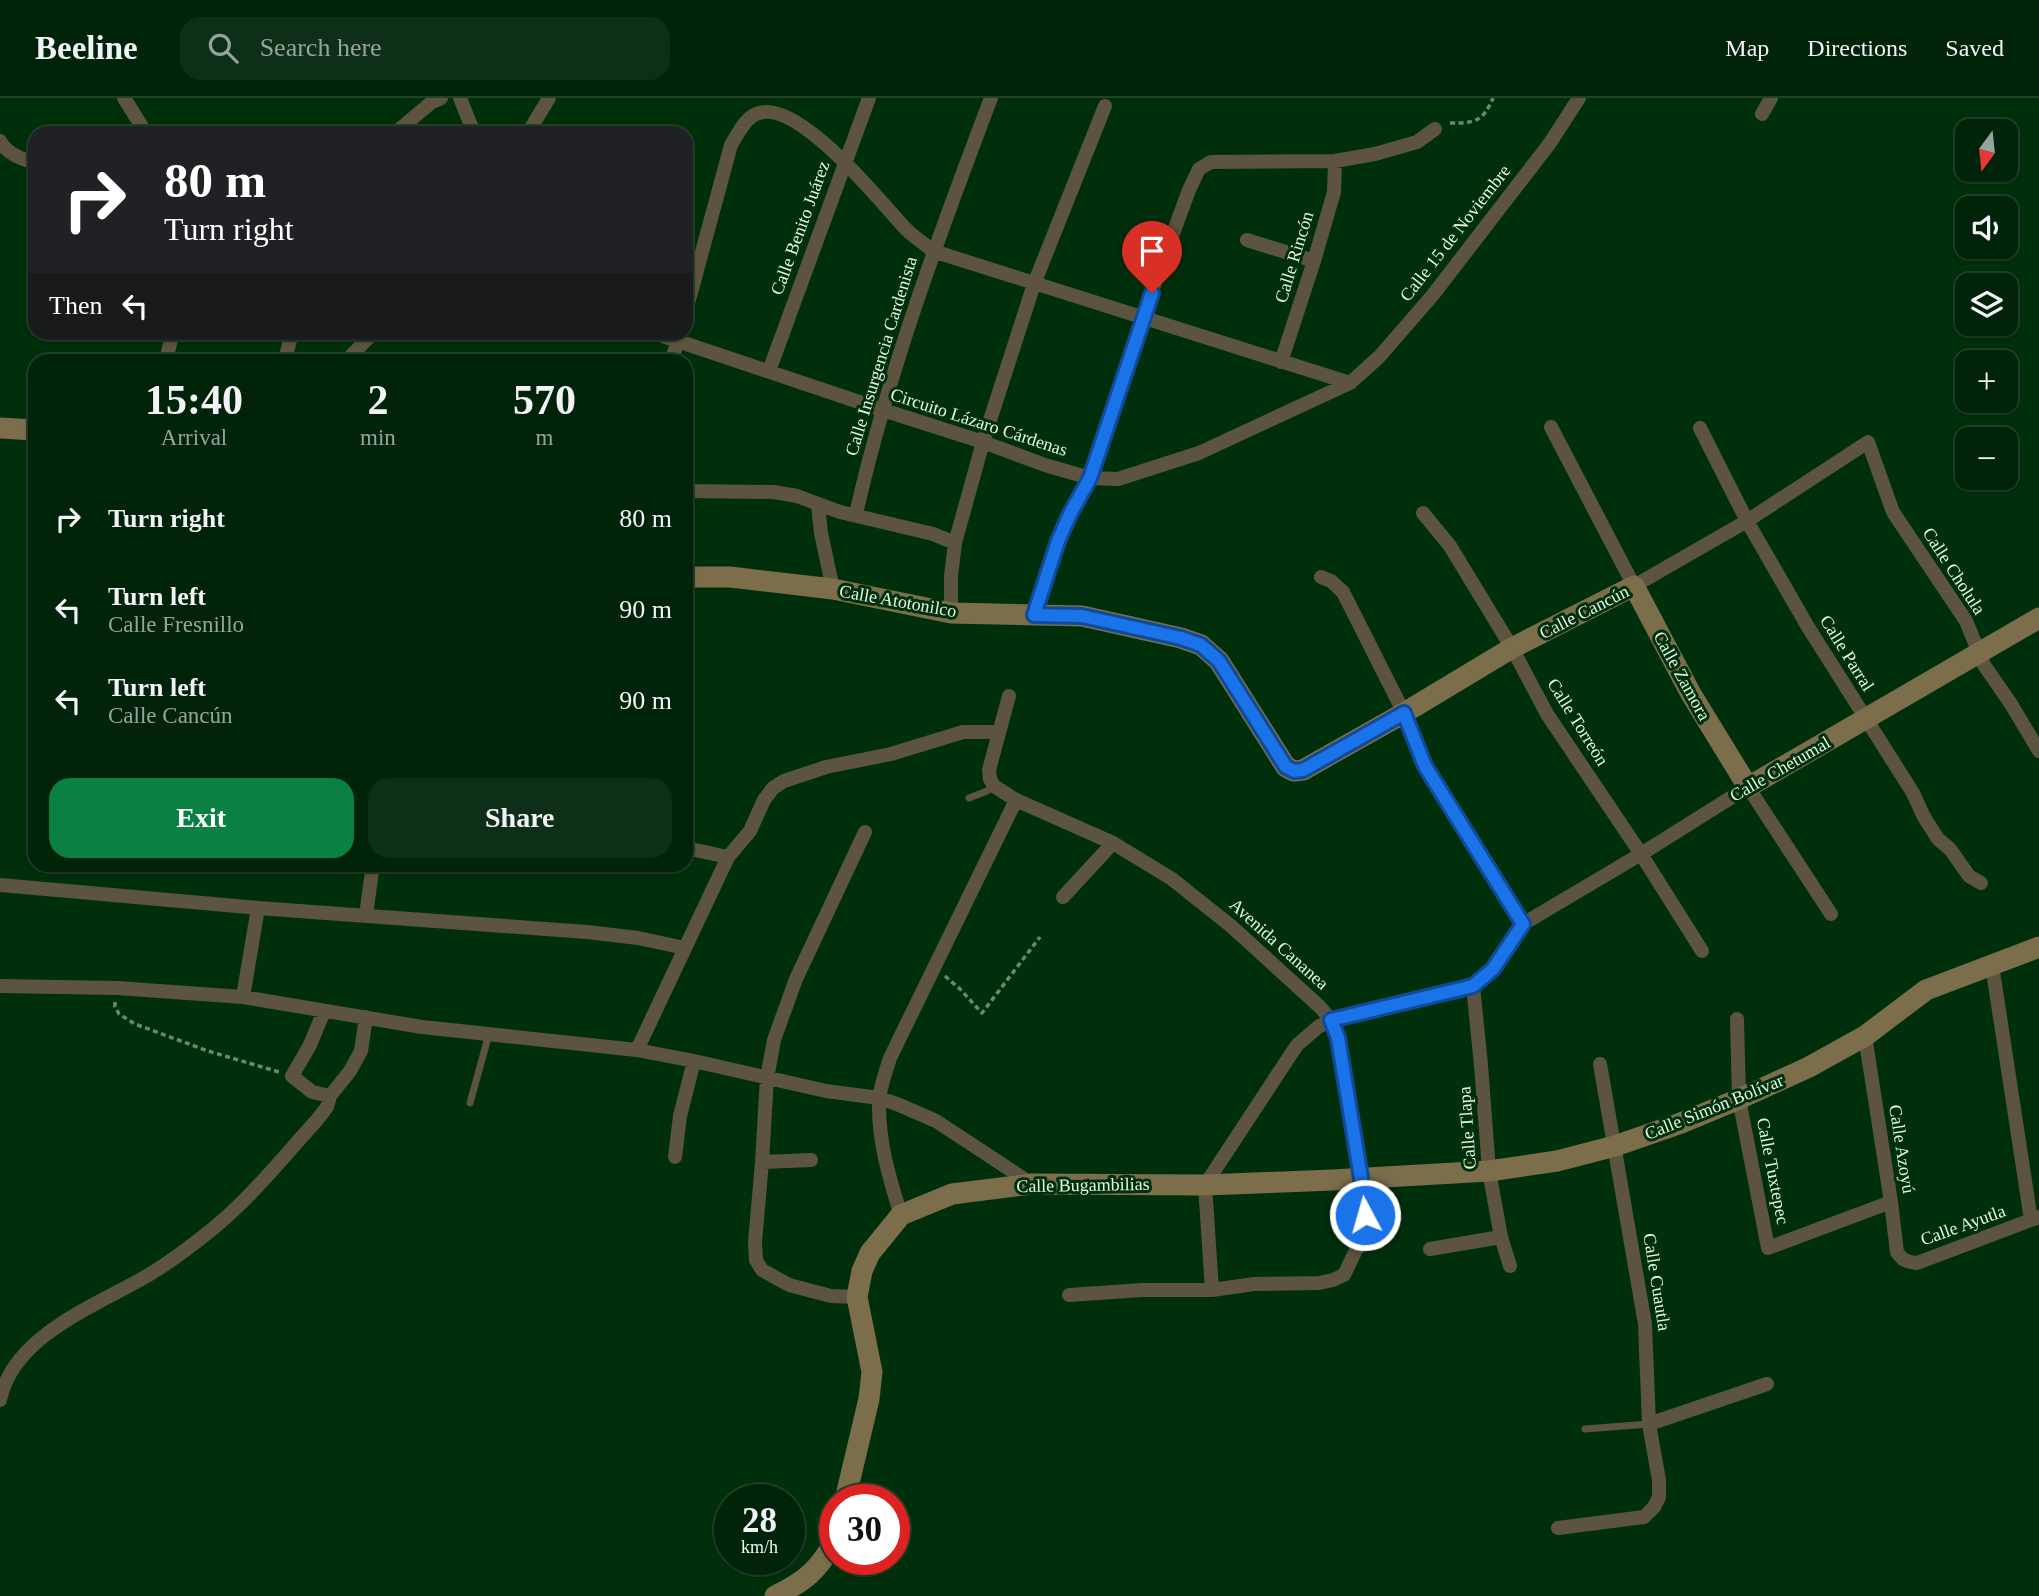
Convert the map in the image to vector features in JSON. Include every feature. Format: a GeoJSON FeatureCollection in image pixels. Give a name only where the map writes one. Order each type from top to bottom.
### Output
{"type":"FeatureCollection","features":[{"type":"Feature","properties":{"kind":"street"},"geometry":{"type":"LineString","coordinates":[[124,98],[142,126]]}},
{"type":"Feature","properties":{"kind":"street"},"geometry":{"type":"LineString","coordinates":[[403,126],[432,102],[441,98]]}},
{"type":"Feature","properties":{"kind":"street"},"geometry":{"type":"LineString","coordinates":[[460,98],[471,126]]}},
{"type":"Feature","properties":{"kind":"street"},"geometry":{"type":"LineString","coordinates":[[532,126],[549,98]]}},
{"type":"Feature","properties":{"kind":"street","name":"Calle Benito Juárez"},"geometry":{"type":"LineString","coordinates":[[769,371],[869,98]]}},
{"type":"Feature","properties":{"kind":"street","name":"Calle Insurgencia Cardenista"},"geometry":{"type":"LineString","coordinates":[[856,514],[883,411],[933,251],[991,98]]}},
{"type":"Feature","properties":{"kind":"street","name":"Calle 15 de Noviembre"},"geometry":{"type":"LineString","coordinates":[[1350,383],[1379,357],[1432,296],[1550,143],[1579,98]]}},
{"type":"Feature","properties":{"kind":"street"},"geometry":{"type":"LineString","coordinates":[[1762,114],[1771,98]]}},
{"type":"Feature","properties":{"kind":"street"},"geometry":{"type":"LineString","coordinates":[[951,612],[955,542],[984,442],[1034,284],[1105,106]]}},
{"type":"Feature","properties":{"kind":"street"},"geometry":{"type":"LineString","coordinates":[[693,286],[732,145],[746,121],[759,113],[774,112],[798,123],[845,160],[906,229],[933,251],[1350,383]]}},
{"type":"Feature","properties":{"kind":"street"},"geometry":{"type":"LineString","coordinates":[[1034,615],[1056,546],[1090,478],[1142,318],[1188,190],[1199,169],[1211,162],[1335,161],[1375,154],[1417,142],[1435,129]]}},
{"type":"Feature","properties":{"kind":"street"},"geometry":{"type":"LineString","coordinates":[[0,141],[3,147],[28,160]]}},
{"type":"Feature","properties":{"kind":"street","name":"Calle Rincón"},"geometry":{"type":"LineString","coordinates":[[1281,362],[1334,192],[1335,161]]}},
{"type":"Feature","properties":{"kind":"street"},"geometry":{"type":"LineString","coordinates":[[1247,240],[1314,261]]}},
{"type":"Feature","properties":{"kind":"street"},"geometry":{"type":"LineString","coordinates":[[354,354],[367,340]]}},
{"type":"Feature","properties":{"kind":"street","name":"Circuito Lázaro Cárdenas"},"geometry":{"type":"LineString","coordinates":[[687,340],[883,411],[1090,478],[1118,479],[1199,453],[1350,383]]}},
{"type":"Feature","properties":{"kind":"street","name":"Calle Zamora"},"geometry":{"type":"LineString","coordinates":[[1551,427],[1691,694],[1831,914]]}},
{"type":"Feature","properties":{"kind":"street"},"geometry":{"type":"LineString","coordinates":[[0,428],[28,430]]}},
{"type":"Feature","properties":{"kind":"street","name":"Calle Parral"},"geometry":{"type":"LineString","coordinates":[[1700,428],[1747,521],[1808,627],[1913,793],[1924,817],[1938,839],[1950,849],[1969,876],[1981,883]]}},
{"type":"Feature","properties":{"kind":"street","name":"Calle Cancún"},"geometry":{"type":"LineString","coordinates":[[1294,771],[1303,770],[1512,648],[1634,586],[1747,521],[1868,442]]}},
{"type":"Feature","properties":{"kind":"street","name":"Calle Cholula"},"geometry":{"type":"LineString","coordinates":[[1868,442],[1893,512],[1966,621],[1984,665],[2039,751]]}},
{"type":"Feature","properties":{"kind":"street"},"geometry":{"type":"LineString","coordinates":[[693,491],[774,492],[797,496],[818,505],[955,542]]}},
{"type":"Feature","properties":{"kind":"street"},"geometry":{"type":"LineString","coordinates":[[818,505],[833,589]]}},
{"type":"Feature","properties":{"kind":"street","name":"Calle Torreón"},"geometry":{"type":"LineString","coordinates":[[1423,513],[1450,545],[1512,648],[1547,714],[1702,951]]}},
{"type":"Feature","properties":{"kind":"street","name":"Calle Atotonilco"},"geometry":{"type":"LineString","coordinates":[[693,577],[730,577],[833,589],[951,612],[1082,616],[1181,638],[1201,645],[1219,661],[1286,767],[1294,771]]}},
{"type":"Feature","properties":{"kind":"street"},"geometry":{"type":"LineString","coordinates":[[1069,1295],[1142,1290],[1212,1290],[1205,1185],[1297,1045],[1331,1020],[1473,986],[1493,969],[1523,924],[1425,766],[1404,713],[1343,592],[1331,581],[1321,577]]}},
{"type":"Feature","properties":{"kind":"street","name":"Calle Chetumal"},"geometry":{"type":"LineString","coordinates":[[1523,924],[1748,787],[2039,618]]}},
{"type":"Feature","properties":{"kind":"street"},"geometry":{"type":"LineString","coordinates":[[995,786],[990,779],[989,770],[1009,696]]}},
{"type":"Feature","properties":{"kind":"street"},"geometry":{"type":"LineString","coordinates":[[638,1050],[728,857],[750,831],[764,800],[773,788],[784,781],[826,768],[891,754],[963,732],[999,732]]}},
{"type":"Feature","properties":{"kind":"street","name":"Avenida Cananea"},"geometry":{"type":"LineString","coordinates":[[995,786],[1016,800],[1113,843],[1157,869],[1231,926],[1331,1020],[1338,1038],[1361,1178],[1365,1215],[1357,1248],[1344,1275],[1333,1280],[1319,1283],[1254,1284],[1212,1290]]}},
{"type":"Feature","properties":{"kind":"street"},"geometry":{"type":"LineString","coordinates":[[901,1215],[881,1138],[879,1098],[890,1058],[1016,800]]}},
{"type":"Feature","properties":{"kind":"street"},"geometry":{"type":"LineString","coordinates":[[857,1297],[831,1296],[789,1285],[762,1270],[756,1261],[755,1242],[767,1077],[774,1040],[796,979],[865,832]]}},
{"type":"Feature","properties":{"kind":"street"},"geometry":{"type":"LineString","coordinates":[[1063,897],[1113,843]]}},
{"type":"Feature","properties":{"kind":"street"},"geometry":{"type":"LineString","coordinates":[[693,850],[728,857]]}},
{"type":"Feature","properties":{"kind":"street"},"geometry":{"type":"LineString","coordinates":[[366,915],[372,872]]}},
{"type":"Feature","properties":{"kind":"street"},"geometry":{"type":"LineString","coordinates":[[0,885],[258,908],[587,932],[638,938],[685,948]]}},
{"type":"Feature","properties":{"kind":"street"},"geometry":{"type":"LineString","coordinates":[[243,998],[258,908]]}},
{"type":"Feature","properties":{"kind":"street","name":"Calle Simón Bolívar"},"geometry":{"type":"LineString","coordinates":[[1361,1178],[1489,1171],[1557,1161],[1615,1146],[1681,1123],[1808,1067],[1865,1036],[1926,990],[2039,947]]}},
{"type":"Feature","properties":{"kind":"street"},"geometry":{"type":"LineString","coordinates":[[1992,965],[2035,1218]]}},
{"type":"Feature","properties":{"kind":"street"},"geometry":{"type":"LineString","coordinates":[[0,986],[117,988],[243,998],[422,1027],[638,1050],[826,1091],[879,1098],[936,1121],[1032,1184]]}},
{"type":"Feature","properties":{"kind":"street","name":"Calle Tlapa"},"geometry":{"type":"LineString","coordinates":[[1473,986],[1489,1171],[1501,1237],[1510,1266]]}},
{"type":"Feature","properties":{"kind":"street"},"geometry":{"type":"LineString","coordinates":[[324,1010],[310,1045],[292,1076],[312,1091],[330,1096]]}},
{"type":"Feature","properties":{"kind":"street"},"geometry":{"type":"LineString","coordinates":[[0,1400],[6,1369],[40,1338],[69,1318],[148,1275],[212,1230],[252,1191],[327,1107],[330,1096],[350,1071],[361,1051],[366,1017]]}},
{"type":"Feature","properties":{"kind":"street","name":"Calle Tuxtepec"},"geometry":{"type":"LineString","coordinates":[[1737,1019],[1739,1099],[1768,1248],[1891,1202]]}},
{"type":"Feature","properties":{"kind":"street","name":"Calle Azoyú"},"geometry":{"type":"LineString","coordinates":[[1865,1036],[1897,1252],[1908,1262]]}},
{"type":"Feature","properties":{"kind":"street"},"geometry":{"type":"LineString","coordinates":[[675,1157],[680,1116],[694,1061]]}},
{"type":"Feature","properties":{"kind":"street","name":"Calle Cuautla"},"geometry":{"type":"LineString","coordinates":[[1558,1528],[1644,1517],[1654,1507],[1658,1497],[1659,1480],[1649,1424],[1646,1324],[1600,1064]]}},
{"type":"Feature","properties":{"kind":"street"},"geometry":{"type":"LineString","coordinates":[[762,1162],[811,1160]]}},
{"type":"Feature","properties":{"kind":"street","name":"Calle Bugambilias"},"geometry":{"type":"LineString","coordinates":[[849,1484],[869,1399],[872,1372],[857,1297],[862,1271],[870,1252],[901,1215],[952,1194],[1032,1184],[1205,1185],[1361,1178]]}},
{"type":"Feature","properties":{"kind":"street","name":"Calle Ayutla"},"geometry":{"type":"LineString","coordinates":[[1908,1262],[1917,1263],[2035,1218]]}},
{"type":"Feature","properties":{"kind":"street"},"geometry":{"type":"LineString","coordinates":[[1430,1248],[1501,1237]]}},
{"type":"Feature","properties":{"kind":"street"},"geometry":{"type":"LineString","coordinates":[[1649,1424],[1767,1384]]}},
{"type":"Feature","properties":{"kind":"street"},"geometry":{"type":"LineString","coordinates":[[775,1596],[799,1584],[819,1567]]}},
{"type":"Feature","properties":{"kind":"lane"},"geometry":{"type":"LineString","coordinates":[[968,798],[995,786]]}},
{"type":"Feature","properties":{"kind":"lane"},"geometry":{"type":"LineString","coordinates":[[470,1103],[489,1034]]}},
{"type":"Feature","properties":{"kind":"lane"},"geometry":{"type":"LineString","coordinates":[[1585,1429],[1649,1424]]}},
{"type":"Feature","properties":{"kind":"path"},"geometry":{"type":"LineString","coordinates":[[1435,129],[1447,124],[1470,124],[1480,118],[1493,98]]}},
{"type":"Feature","properties":{"kind":"path"},"geometry":{"type":"LineString","coordinates":[[933,967],[960,989],[982,1013],[1040,937]]}},
{"type":"Feature","properties":{"kind":"path"},"geometry":{"type":"LineString","coordinates":[[117,988],[115,1006],[119,1014],[135,1024],[221,1055],[292,1076]]}},
{"type":"Feature","properties":{"kind":"route"},"geometry":{"type":"LineString","coordinates":[[1152,293],[1090,478],[1052,555],[1034,615],[1082,616],[1201,645],[1219,661],[1286,767],[1294,771],[1303,770],[1404,713],[1425,766],[1523,924],[1493,969],[1473,986],[1331,1020],[1338,1038],[1365,1215]]}}]}
